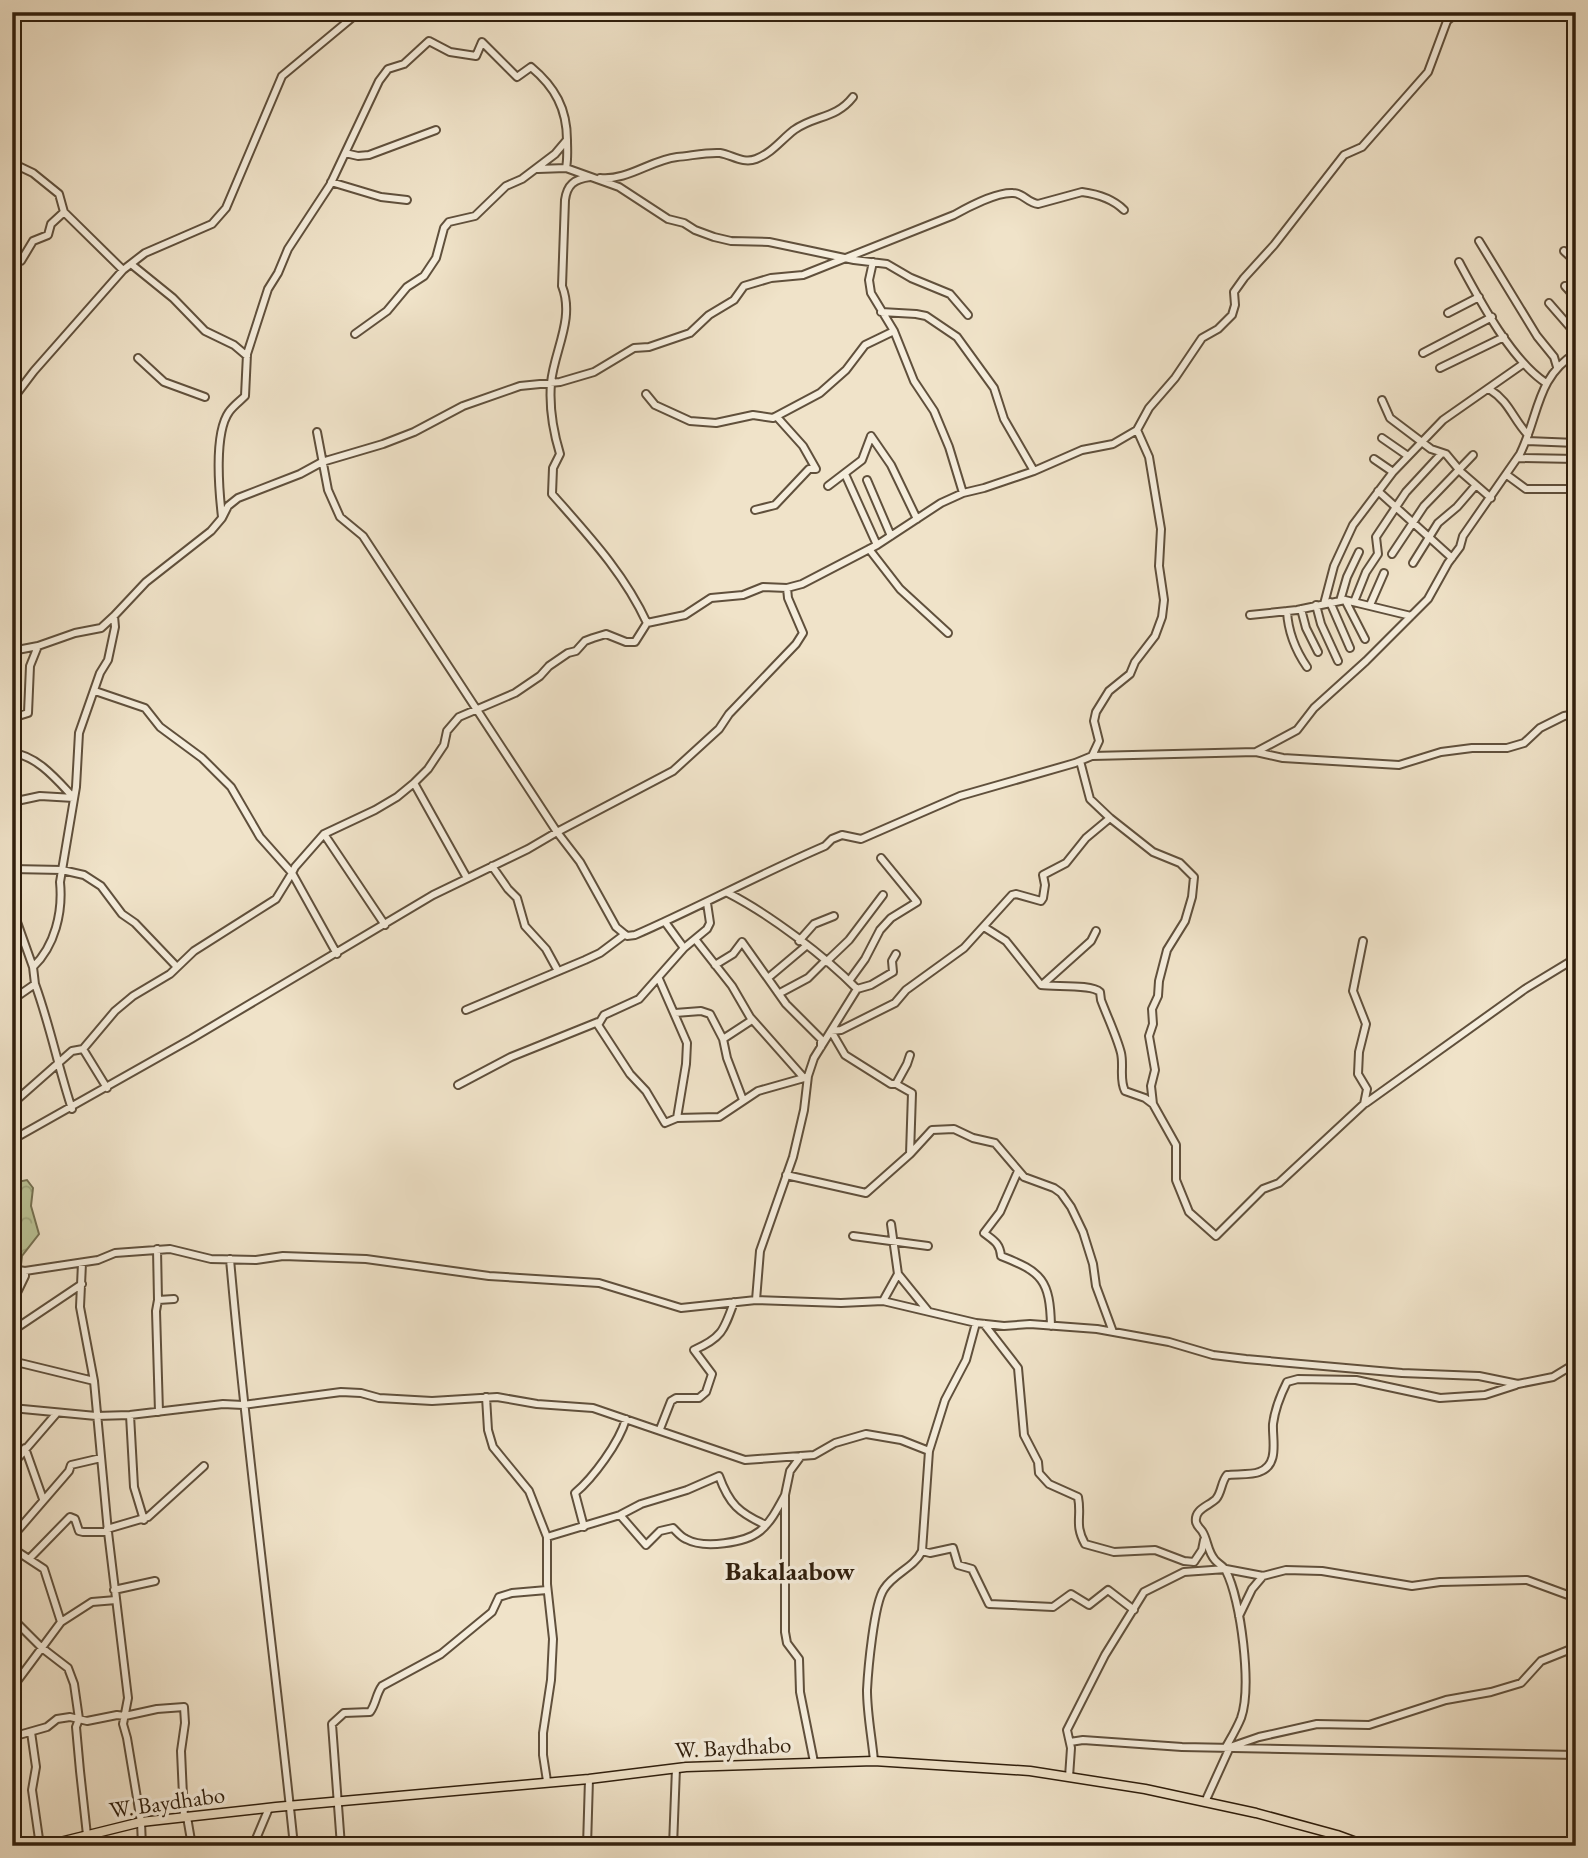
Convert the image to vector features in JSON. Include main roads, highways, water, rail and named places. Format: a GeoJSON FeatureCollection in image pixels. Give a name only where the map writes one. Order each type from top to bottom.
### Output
{"type":"FeatureCollection","features":[{"type":"Feature","properties":{"kind":"main road","name":"W. Baydhabo"},"geometry":{"type":"LineString","coordinates":[[42,1846],[141,1822],[337,1801],[589,1779],[676,1768],[874,1761],[1030,1771],[1145,1789],[1256,1813],[1367,1846]]}},
{"type":"Feature","properties":{"kind":"district","name":"Bakalaabow"},"geometry":{"type":"Point","coordinates":[790,1571]}}]}
